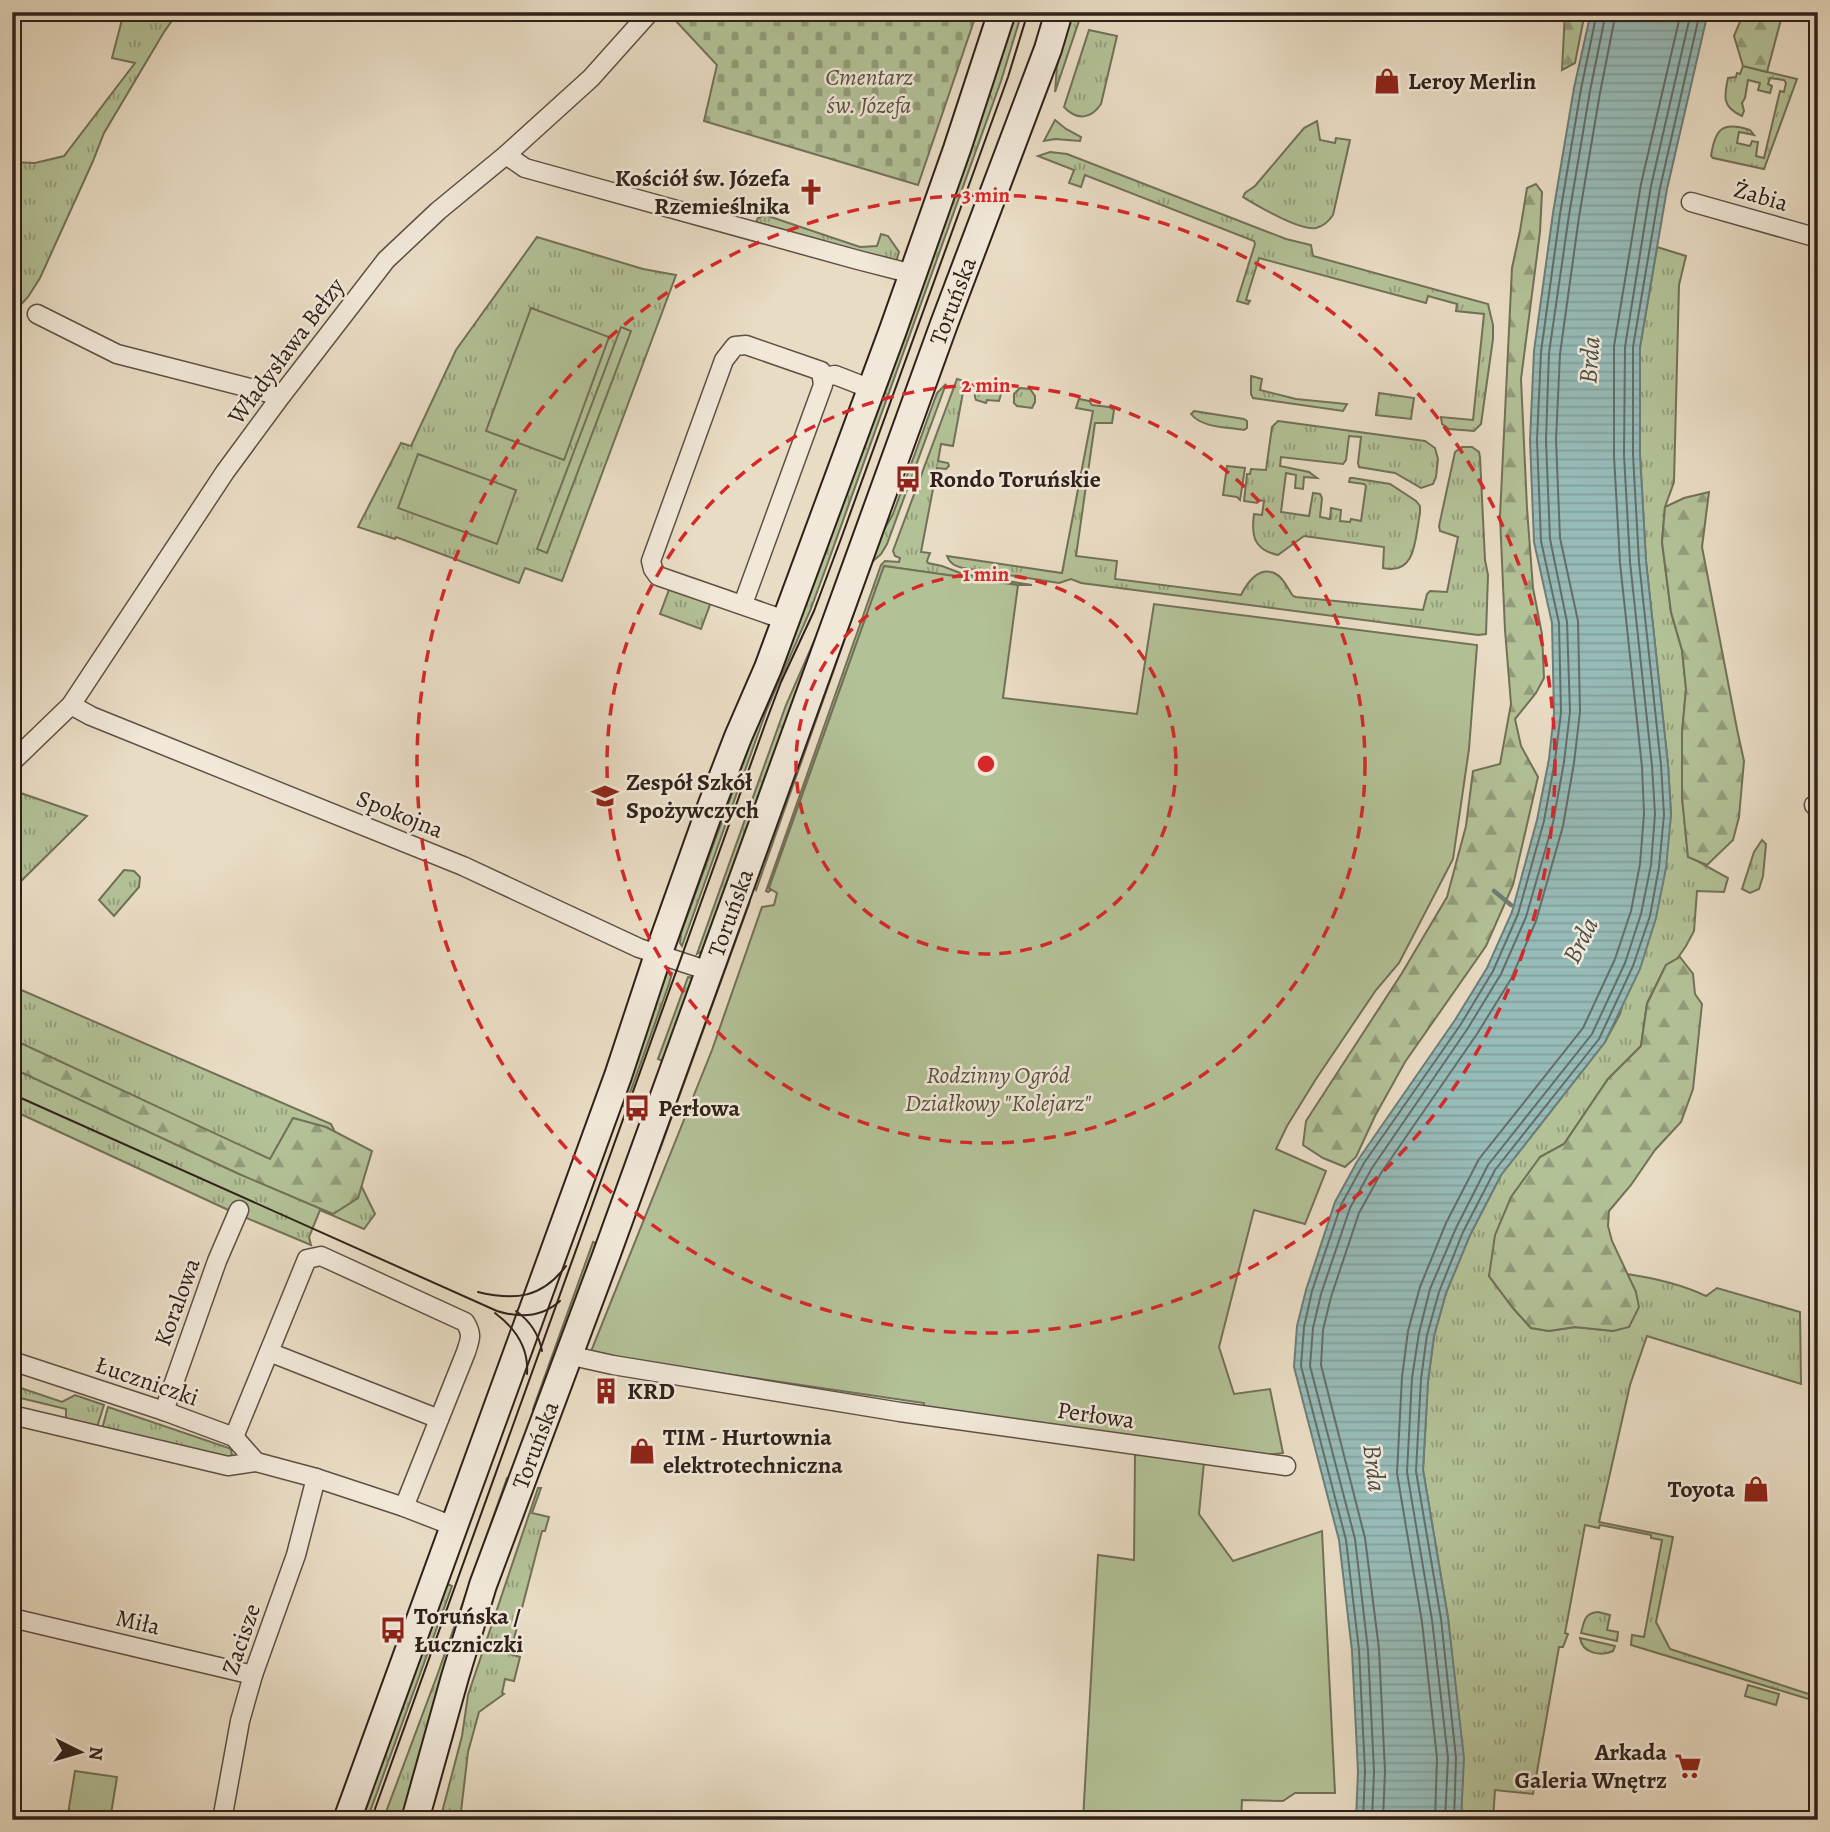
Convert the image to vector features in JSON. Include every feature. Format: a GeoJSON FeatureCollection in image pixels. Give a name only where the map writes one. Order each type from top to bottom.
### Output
{"type":"FeatureCollection","features":[{"type":"Feature","properties":{"kind":"main road","name":"Toruńska"},"geometry":{"type":"LineString","coordinates":[[346,1820],[618,1076],[657,955],[709,812],[785,620],[913,274],[1002,12]]}},
{"type":"Feature","properties":{"kind":"main road","name":"Toruńska"},"geometry":{"type":"LineString","coordinates":[[415,1820],[484,1585],[1059,12]]}},
{"type":"Feature","properties":{"kind":"street","name":"Władysława Bełzy"},"geometry":{"type":"LineString","coordinates":[[12,762],[71,705],[217,484],[386,260],[591,78],[650,12]]}},
{"type":"Feature","properties":{"kind":"street"},"geometry":{"type":"LineString","coordinates":[[506,155],[525,168],[913,274]]}},
{"type":"Feature","properties":{"kind":"street","name":"Żabia"},"geometry":{"type":"LineString","coordinates":[[1691,202],[1818,238]]}},
{"type":"Feature","properties":{"kind":"street"},"geometry":{"type":"LineString","coordinates":[[37,314],[117,354],[281,396]]}},
{"type":"Feature","properties":{"kind":"street"},"geometry":{"type":"LineString","coordinates":[[743,604],[823,385],[821,371],[746,345],[735,346],[724,360],[651,561],[658,576],[785,620]]}},
{"type":"Feature","properties":{"kind":"street"},"geometry":{"type":"LineString","coordinates":[[823,377],[835,375],[871,389]]}},
{"type":"Feature","properties":{"kind":"street","name":"Spokojna"},"geometry":{"type":"LineString","coordinates":[[71,705],[91,716],[463,866],[657,955],[709,971]]}},
{"type":"Feature","properties":{"kind":"street","name":"Koralowa"},"geometry":{"type":"LineString","coordinates":[[164,1411],[217,1261],[239,1210]]}},
{"type":"Feature","properties":{"kind":"street"},"geometry":{"type":"LineString","coordinates":[[234,1437],[307,1259],[321,1256],[465,1322],[470,1330],[471,1338],[404,1507]]}},
{"type":"Feature","properties":{"kind":"street"},"geometry":{"type":"LineString","coordinates":[[269,1352],[439,1419]]}},
{"type":"Feature","properties":{"kind":"street","name":"Perłowa"},"geometry":{"type":"LineString","coordinates":[[569,1355],[613,1365],[900,1412],[1286,1466]]}},
{"type":"Feature","properties":{"kind":"street","name":"Łuczniczki"},"geometry":{"type":"LineString","coordinates":[[12,1361],[234,1437],[256,1462]]}},
{"type":"Feature","properties":{"kind":"street"},"geometry":{"type":"LineString","coordinates":[[12,1415],[228,1466],[256,1462],[316,1478],[453,1526]]}},
{"type":"Feature","properties":{"kind":"street","name":"Zacisze"},"geometry":{"type":"LineString","coordinates":[[222,1820],[240,1721],[253,1675],[296,1555],[316,1478]]}},
{"type":"Feature","properties":{"kind":"street","name":"Miła"},"geometry":{"type":"LineString","coordinates":[[12,1618],[253,1675]]}},
{"type":"Feature","properties":{"kind":"green space"},"geometry":{"type":"Polygon","coordinates":[[[124,12],[178,12],[104,133],[40,278],[14,312],[12,162],[35,163],[64,156],[135,63],[112,58],[124,12]]]}},
{"type":"Feature","properties":{"kind":"green space","name":"Cmentarz św. Józefa"},"geometry":{"type":"Polygon","coordinates":[[[680,12],[977,12],[918,185],[704,121],[717,65],[674,19],[680,12]]]}},
{"type":"Feature","properties":{"kind":"green space"},"geometry":{"type":"Polygon","coordinates":[[[1012,12],[1022,12],[1001,81],[827,565],[767,709],[682,946],[681,933],[1012,12]]]}},
{"type":"Feature","properties":{"kind":"green space"},"geometry":{"type":"Polygon","coordinates":[[[1073,12],[1082,12],[1055,92],[1057,66],[1073,12]]]}},
{"type":"Feature","properties":{"kind":"green space"},"geometry":{"type":"Polygon","coordinates":[[[1565,12],[1585,12],[1575,63],[1562,70],[1565,12]]]}},
{"type":"Feature","properties":{"kind":"green space"},"geometry":{"type":"Polygon","coordinates":[[[1744,12],[1783,12],[1767,72],[1743,66],[1734,36],[1744,12]]]}},
{"type":"Feature","properties":{"kind":"green space"},"geometry":{"type":"Polygon","coordinates":[[[1089,30],[1117,36],[1101,104],[1093,113],[1079,116],[1064,107],[1089,30]]]}},
{"type":"Feature","properties":{"kind":"green space"},"geometry":{"type":"Polygon","coordinates":[[[1743,66],[1797,79],[1764,169],[1711,156],[1718,134],[1726,127],[1733,126],[1750,130],[1754,135],[1739,132],[1737,143],[1750,146],[1752,141],[1758,142],[1756,156],[1764,158],[1780,91],[1784,92],[1786,83],[1784,80],[1770,78],[1770,93],[1758,90],[1760,83],[1748,80],[1742,103],[1742,116],[1731,109],[1725,96],[1728,78],[1740,74],[1743,66]]]}},
{"type":"Feature","properties":{"kind":"green space"},"geometry":{"type":"Polygon","coordinates":[[[1055,120],[1081,137],[1080,141],[1044,141],[1055,120]]]}},
{"type":"Feature","properties":{"kind":"green space"},"geometry":{"type":"Polygon","coordinates":[[[1317,121],[1320,140],[1335,143],[1336,138],[1350,140],[1333,215],[1321,226],[1309,228],[1279,217],[1243,197],[1304,128],[1317,121]]]}},
{"type":"Feature","properties":{"kind":"green space"},"geometry":{"type":"Polygon","coordinates":[[[1050,152],[1067,154],[1286,239],[1311,245],[1313,256],[1488,304],[1493,339],[1481,424],[1474,431],[1449,429],[1442,424],[1441,417],[1473,420],[1484,314],[1456,311],[1457,304],[1428,296],[1426,303],[1259,258],[1246,300],[1250,301],[1248,304],[1237,301],[1254,241],[1085,175],[1081,187],[1069,183],[1074,170],[1038,156],[1050,152]]]}},
{"type":"Feature","properties":{"kind":"green space"},"geometry":{"type":"Polygon","coordinates":[[[1536,184],[1542,192],[1540,232],[1521,379],[1533,588],[1542,634],[1544,678],[1536,693],[1515,719],[1521,746],[1538,777],[1513,885],[1486,946],[1405,1062],[1356,1157],[1345,1167],[1323,1158],[1303,1145],[1306,1121],[1402,973],[1447,897],[1466,826],[1473,771],[1500,764],[1511,704],[1500,516],[1512,268],[1527,188],[1536,184]]]}},
{"type":"Feature","properties":{"kind":"green space"},"geometry":{"type":"Polygon","coordinates":[[[765,215],[860,247],[877,246],[881,234],[888,236],[899,252],[896,262],[756,222],[765,215]]]}},
{"type":"Feature","properties":{"kind":"green space"},"geometry":{"type":"Polygon","coordinates":[[[537,237],[643,269],[676,275],[562,581],[525,568],[519,583],[396,537],[395,539],[358,527],[401,443],[411,446],[456,350],[537,237]]]}},
{"type":"Feature","properties":{"kind":"green space"},"geometry":{"type":"Polygon","coordinates":[[[1657,247],[1686,256],[1679,285],[1674,482],[1665,507],[1662,542],[1671,612],[1682,650],[1686,689],[1682,733],[1682,797],[1688,856],[1728,878],[1724,892],[1697,891],[1694,931],[1677,959],[1666,965],[1647,1003],[1641,1046],[1608,1079],[1564,1144],[1540,1157],[1489,1276],[1531,1328],[1549,1331],[1575,1327],[1613,1331],[1636,1292],[1627,1274],[1667,1282],[1706,1296],[1717,1288],[1800,1312],[1801,1384],[1647,1336],[1630,1385],[1599,1522],[1673,1537],[1656,1622],[1670,1649],[1818,1697],[1818,1702],[1631,1645],[1632,1635],[1644,1637],[1662,1540],[1651,1538],[1651,1535],[1600,1525],[1599,1528],[1585,1525],[1565,1633],[1568,1634],[1563,1647],[1559,1647],[1533,1794],[1495,1790],[1493,1820],[1461,1820],[1463,1761],[1448,1618],[1423,1470],[1428,1381],[1434,1336],[1446,1293],[1470,1235],[1501,1175],[1605,1042],[1620,1014],[1671,815],[1646,561],[1640,455],[1640,347],[1657,247]]]}},
{"type":"Feature","properties":{"kind":"green space"},"geometry":{"type":"Polygon","coordinates":[[[531,308],[609,337],[564,460],[486,431],[531,308]]]}},
{"type":"Feature","properties":{"kind":"green space"},"geometry":{"type":"Polygon","coordinates":[[[621,327],[631,331],[547,553],[537,549],[621,327]]]}},
{"type":"Feature","properties":{"kind":"green space"},"geometry":{"type":"Polygon","coordinates":[[[1251,376],[1262,379],[1260,390],[1296,399],[1347,404],[1343,411],[1253,398],[1251,376]]]}},
{"type":"Feature","properties":{"kind":"green space"},"geometry":{"type":"Polygon","coordinates":[[[957,379],[961,380],[964,387],[953,446],[941,444],[938,461],[948,463],[949,466],[946,469],[937,468],[921,552],[930,553],[928,563],[963,574],[1032,585],[884,566],[769,888],[771,890],[768,892],[766,891],[881,565],[885,561],[899,562],[900,558],[895,556],[893,551],[957,379]]]}},
{"type":"Feature","properties":{"kind":"green space"},"geometry":{"type":"Polygon","coordinates":[[[981,382],[998,385],[1001,394],[999,401],[987,400],[986,403],[976,400],[976,390],[981,382]]]}},
{"type":"Feature","properties":{"kind":"green space"},"geometry":{"type":"Polygon","coordinates":[[[946,384],[887,544],[872,562],[756,890],[751,882],[877,542],[893,514],[937,393],[946,384]]]}},
{"type":"Feature","properties":{"kind":"green space"},"geometry":{"type":"Polygon","coordinates":[[[1020,388],[1030,389],[1035,396],[1032,408],[1014,403],[1014,394],[1020,388]]]}},
{"type":"Feature","properties":{"kind":"green space"},"geometry":{"type":"Polygon","coordinates":[[[1379,393],[1414,398],[1411,419],[1376,415],[1379,393]]]}},
{"type":"Feature","properties":{"kind":"green space"},"geometry":{"type":"Polygon","coordinates":[[[1079,399],[1114,410],[1112,423],[1095,423],[1076,556],[1117,561],[1115,579],[1241,595],[1254,577],[1270,572],[1281,578],[1296,597],[1423,610],[1430,591],[1447,592],[1458,537],[1440,531],[1439,526],[1455,452],[1462,447],[1472,447],[1479,452],[1480,457],[1488,575],[1486,634],[1081,583],[1071,579],[1059,583],[963,568],[953,564],[947,556],[1062,573],[1093,411],[1076,408],[1079,399]]]}},
{"type":"Feature","properties":{"kind":"green space"},"geometry":{"type":"Polygon","coordinates":[[[1194,411],[1244,419],[1247,421],[1247,428],[1244,430],[1208,424],[1196,419],[1191,414],[1194,411]]]}},
{"type":"Feature","properties":{"kind":"green space"},"geometry":{"type":"Polygon","coordinates":[[[1278,421],[1425,441],[1435,448],[1438,459],[1436,477],[1433,484],[1421,488],[1395,473],[1359,467],[1361,437],[1349,436],[1343,464],[1281,457],[1280,466],[1309,472],[1317,478],[1304,477],[1303,489],[1295,488],[1296,475],[1286,473],[1281,512],[1309,516],[1313,493],[1320,494],[1322,498],[1320,517],[1330,519],[1331,508],[1341,510],[1340,521],[1361,521],[1366,486],[1349,482],[1350,478],[1390,484],[1416,501],[1420,506],[1420,513],[1415,543],[1408,560],[1402,566],[1394,569],[1383,568],[1384,547],[1304,536],[1278,555],[1259,546],[1253,529],[1254,514],[1262,515],[1264,501],[1244,501],[1247,474],[1250,474],[1251,469],[1266,470],[1272,427],[1278,421]]]}},
{"type":"Feature","properties":{"kind":"green space"},"geometry":{"type":"Polygon","coordinates":[[[418,454],[516,490],[497,544],[398,508],[418,454]]]}},
{"type":"Feature","properties":{"kind":"green space"},"geometry":{"type":"Polygon","coordinates":[[[1227,466],[1245,468],[1240,500],[1223,495],[1227,466]]]}},
{"type":"Feature","properties":{"kind":"green space"},"geometry":{"type":"Polygon","coordinates":[[[1709,492],[1702,547],[1744,761],[1739,817],[1733,840],[1707,865],[1688,857],[1682,797],[1682,733],[1686,689],[1682,650],[1671,612],[1662,542],[1665,507],[1684,498],[1709,492]]]}},
{"type":"Feature","properties":{"kind":"green space","name":"Rodzinny Ogród Działkowy \"Kolejarz\""},"geometry":{"type":"Polygon","coordinates":[[[884,566],[1018,585],[1003,698],[1137,714],[1154,604],[1477,645],[1469,749],[1453,859],[1399,963],[1376,990],[1287,1126],[1276,1149],[1326,1171],[1305,1224],[1254,1210],[1219,1347],[1234,1394],[1270,1389],[1283,1453],[1249,1457],[924,1409],[924,1403],[590,1354],[712,1050],[762,907],[774,905],[777,893],[769,888],[884,566]]]}},
{"type":"Feature","properties":{"kind":"green space"},"geometry":{"type":"Polygon","coordinates":[[[670,587],[711,602],[701,629],[660,614],[670,587]]]}},
{"type":"Feature","properties":{"kind":"green space"},"geometry":{"type":"Polygon","coordinates":[[[823,621],[705,949],[697,954],[786,705],[823,621]]]}},
{"type":"Feature","properties":{"kind":"green space"},"geometry":{"type":"Polygon","coordinates":[[[12,790],[87,816],[12,890],[12,790]]]}},
{"type":"Feature","properties":{"kind":"green space"},"geometry":{"type":"Polygon","coordinates":[[[1762,840],[1766,844],[1763,876],[1759,889],[1750,893],[1742,889],[1754,852],[1762,840]]]}},
{"type":"Feature","properties":{"kind":"green space"},"geometry":{"type":"Polygon","coordinates":[[[124,870],[134,871],[140,877],[139,887],[114,916],[99,900],[124,870]]]}},
{"type":"Feature","properties":{"kind":"green space"},"geometry":{"type":"Polygon","coordinates":[[[749,904],[659,1152],[650,1157],[742,909],[749,904]]]}},
{"type":"Feature","properties":{"kind":"green space"},"geometry":{"type":"Polygon","coordinates":[[[1680,957],[1693,974],[1695,994],[1702,1004],[1693,1089],[1681,1122],[1655,1150],[1609,1211],[1608,1226],[1612,1241],[1636,1292],[1639,1307],[1629,1327],[1613,1331],[1575,1327],[1549,1331],[1531,1328],[1489,1276],[1495,1235],[1511,1197],[1540,1157],[1564,1144],[1608,1079],[1641,1046],[1647,1004],[1666,965],[1680,957]]]}},
{"type":"Feature","properties":{"kind":"green space"},"geometry":{"type":"Polygon","coordinates":[[[665,970],[672,973],[669,984],[625,1107],[618,1104],[665,970]]]}},
{"type":"Feature","properties":{"kind":"green space"},"geometry":{"type":"Polygon","coordinates":[[[688,977],[694,978],[667,1063],[658,1059],[688,977]]]}},
{"type":"Feature","properties":{"kind":"green space"},"geometry":{"type":"Polygon","coordinates":[[[12,986],[331,1124],[375,1214],[364,1229],[320,1210],[309,1237],[311,1245],[237,1214],[12,1110],[12,986]]]}},
{"type":"Feature","properties":{"kind":"green space"},"geometry":{"type":"Polygon","coordinates":[[[12,1039],[270,1159],[293,1118],[326,1127],[372,1151],[358,1198],[333,1214],[239,1174],[12,1068],[12,1039]]]}},
{"type":"Feature","properties":{"kind":"green space"},"geometry":{"type":"Polygon","coordinates":[[[593,1242],[601,1245],[539,1411],[533,1409],[593,1242]]]}},
{"type":"Feature","properties":{"kind":"green space"},"geometry":{"type":"Polygon","coordinates":[[[12,1385],[62,1402],[75,1395],[104,1405],[97,1427],[66,1420],[66,1409],[12,1396],[12,1385]]]}},
{"type":"Feature","properties":{"kind":"green space"},"geometry":{"type":"Polygon","coordinates":[[[108,1407],[229,1448],[232,1455],[226,1458],[102,1429],[108,1407]]]}},
{"type":"Feature","properties":{"kind":"green space"},"geometry":{"type":"Polygon","coordinates":[[[1135,1454],[1204,1462],[1199,1514],[1233,1561],[1322,1531],[1335,1793],[1295,1793],[1283,1801],[1242,1800],[1241,1820],[1083,1820],[1098,1555],[1134,1560],[1135,1454]]]}},
{"type":"Feature","properties":{"kind":"green space"},"geometry":{"type":"Polygon","coordinates":[[[507,1478],[514,1481],[407,1820],[383,1820],[438,1673],[507,1478]]]}},
{"type":"Feature","properties":{"kind":"green space"},"geometry":{"type":"Polygon","coordinates":[[[538,1488],[541,1488],[532,1513],[549,1517],[545,1531],[542,1531],[510,1654],[520,1657],[514,1681],[505,1679],[504,1694],[479,1712],[468,1752],[460,1820],[440,1820],[462,1736],[468,1695],[538,1488]]]}},
{"type":"Feature","properties":{"kind":"green space"},"geometry":{"type":"Polygon","coordinates":[[[443,1582],[452,1586],[367,1820],[363,1820],[388,1732],[443,1582]]]}},
{"type":"Feature","properties":{"kind":"green space"},"geometry":{"type":"Polygon","coordinates":[[[1598,1612],[1610,1615],[1607,1630],[1618,1632],[1617,1641],[1581,1633],[1587,1616],[1598,1612]]]}},
{"type":"Feature","properties":{"kind":"green space"},"geometry":{"type":"Polygon","coordinates":[[[1580,1638],[1615,1646],[1613,1651],[1608,1653],[1593,1652],[1584,1647],[1580,1638]]]}},
{"type":"Feature","properties":{"kind":"green space"},"geometry":{"type":"Polygon","coordinates":[[[1748,1685],[1779,1694],[1776,1705],[1745,1696],[1748,1685]]]}},
{"type":"Feature","properties":{"kind":"green space"},"geometry":{"type":"Polygon","coordinates":[[[75,1771],[117,1777],[110,1820],[67,1820],[75,1771]]]}},
{"type":"Feature","properties":{"kind":"water","name":"Brda"},"geometry":{"type":"Polygon","coordinates":[[[1591,12],[1708,12],[1667,189],[1640,347],[1640,455],[1646,561],[1671,815],[1666,868],[1656,918],[1640,969],[1605,1042],[1501,1175],[1470,1235],[1446,1293],[1434,1336],[1428,1381],[1423,1470],[1448,1618],[1464,1758],[1461,1820],[1356,1820],[1358,1771],[1352,1651],[1339,1540],[1294,1367],[1297,1326],[1335,1202],[1358,1160],[1455,1020],[1487,968],[1512,912],[1537,820],[1549,759],[1554,713],[1552,623],[1534,542],[1530,440],[1534,351],[1574,88],[1591,12]]]}},
{"type":"Feature","properties":{"kind":"waterway"},"geometry":{"type":"LineString","coordinates":[[1494,891],[1511,905]]}},
{"type":"Feature","properties":{"kind":"tram line"},"geometry":{"type":"LineString","coordinates":[[371,1820],[767,719],[814,611],[842,536],[1008,77],[1028,12]]}},
{"type":"Feature","properties":{"kind":"tram line"},"geometry":{"type":"LineString","coordinates":[[12,1094],[497,1311],[530,1315],[546,1310],[560,1301]]}},
{"type":"Feature","properties":{"kind":"tram line"},"geometry":{"type":"LineString","coordinates":[[478,1292],[504,1296],[527,1294],[547,1285],[566,1266]]}},
{"type":"Feature","properties":{"kind":"tram line"},"geometry":{"type":"LineString","coordinates":[[516,1311],[533,1329],[542,1351]]}},
{"type":"Feature","properties":{"kind":"tram line"},"geometry":{"type":"LineString","coordinates":[[495,1313],[509,1325],[519,1339],[526,1356],[527,1374]]}},
{"type":"Feature","properties":{"kind":"place","name":"Leroy Merlin"},"geometry":{"type":"Point","coordinates":[1387,81]}},
{"type":"Feature","properties":{"kind":"place","name":"Kościół św. Józefa Rzemieślnika"},"geometry":{"type":"Point","coordinates":[811,192]}},
{"type":"Feature","properties":{"kind":"place","name":"Rondo Toruńskie"},"geometry":{"type":"Point","coordinates":[908,479]}},
{"type":"Feature","properties":{"kind":"place","name":"Zespół Szkół Spożywczych"},"geometry":{"type":"Point","coordinates":[605,796]}},
{"type":"Feature","properties":{"kind":"place","name":"Perłowa"},"geometry":{"type":"Point","coordinates":[637,1108]}},
{"type":"Feature","properties":{"kind":"place","name":"KRD"},"geometry":{"type":"Point","coordinates":[606,1391]}},
{"type":"Feature","properties":{"kind":"place","name":"TIM - Hurtownia elektrotechniczna"},"geometry":{"type":"Point","coordinates":[642,1451]}},
{"type":"Feature","properties":{"kind":"place","name":"Toyota"},"geometry":{"type":"Point","coordinates":[1756,1489]}},
{"type":"Feature","properties":{"kind":"place","name":"Toruńska / Łuczniczki"},"geometry":{"type":"Point","coordinates":[393,1630]}},
{"type":"Feature","properties":{"kind":"place","name":"Arkada Galeria Wnętrz"},"geometry":{"type":"Point","coordinates":[1688,1766]}}]}
